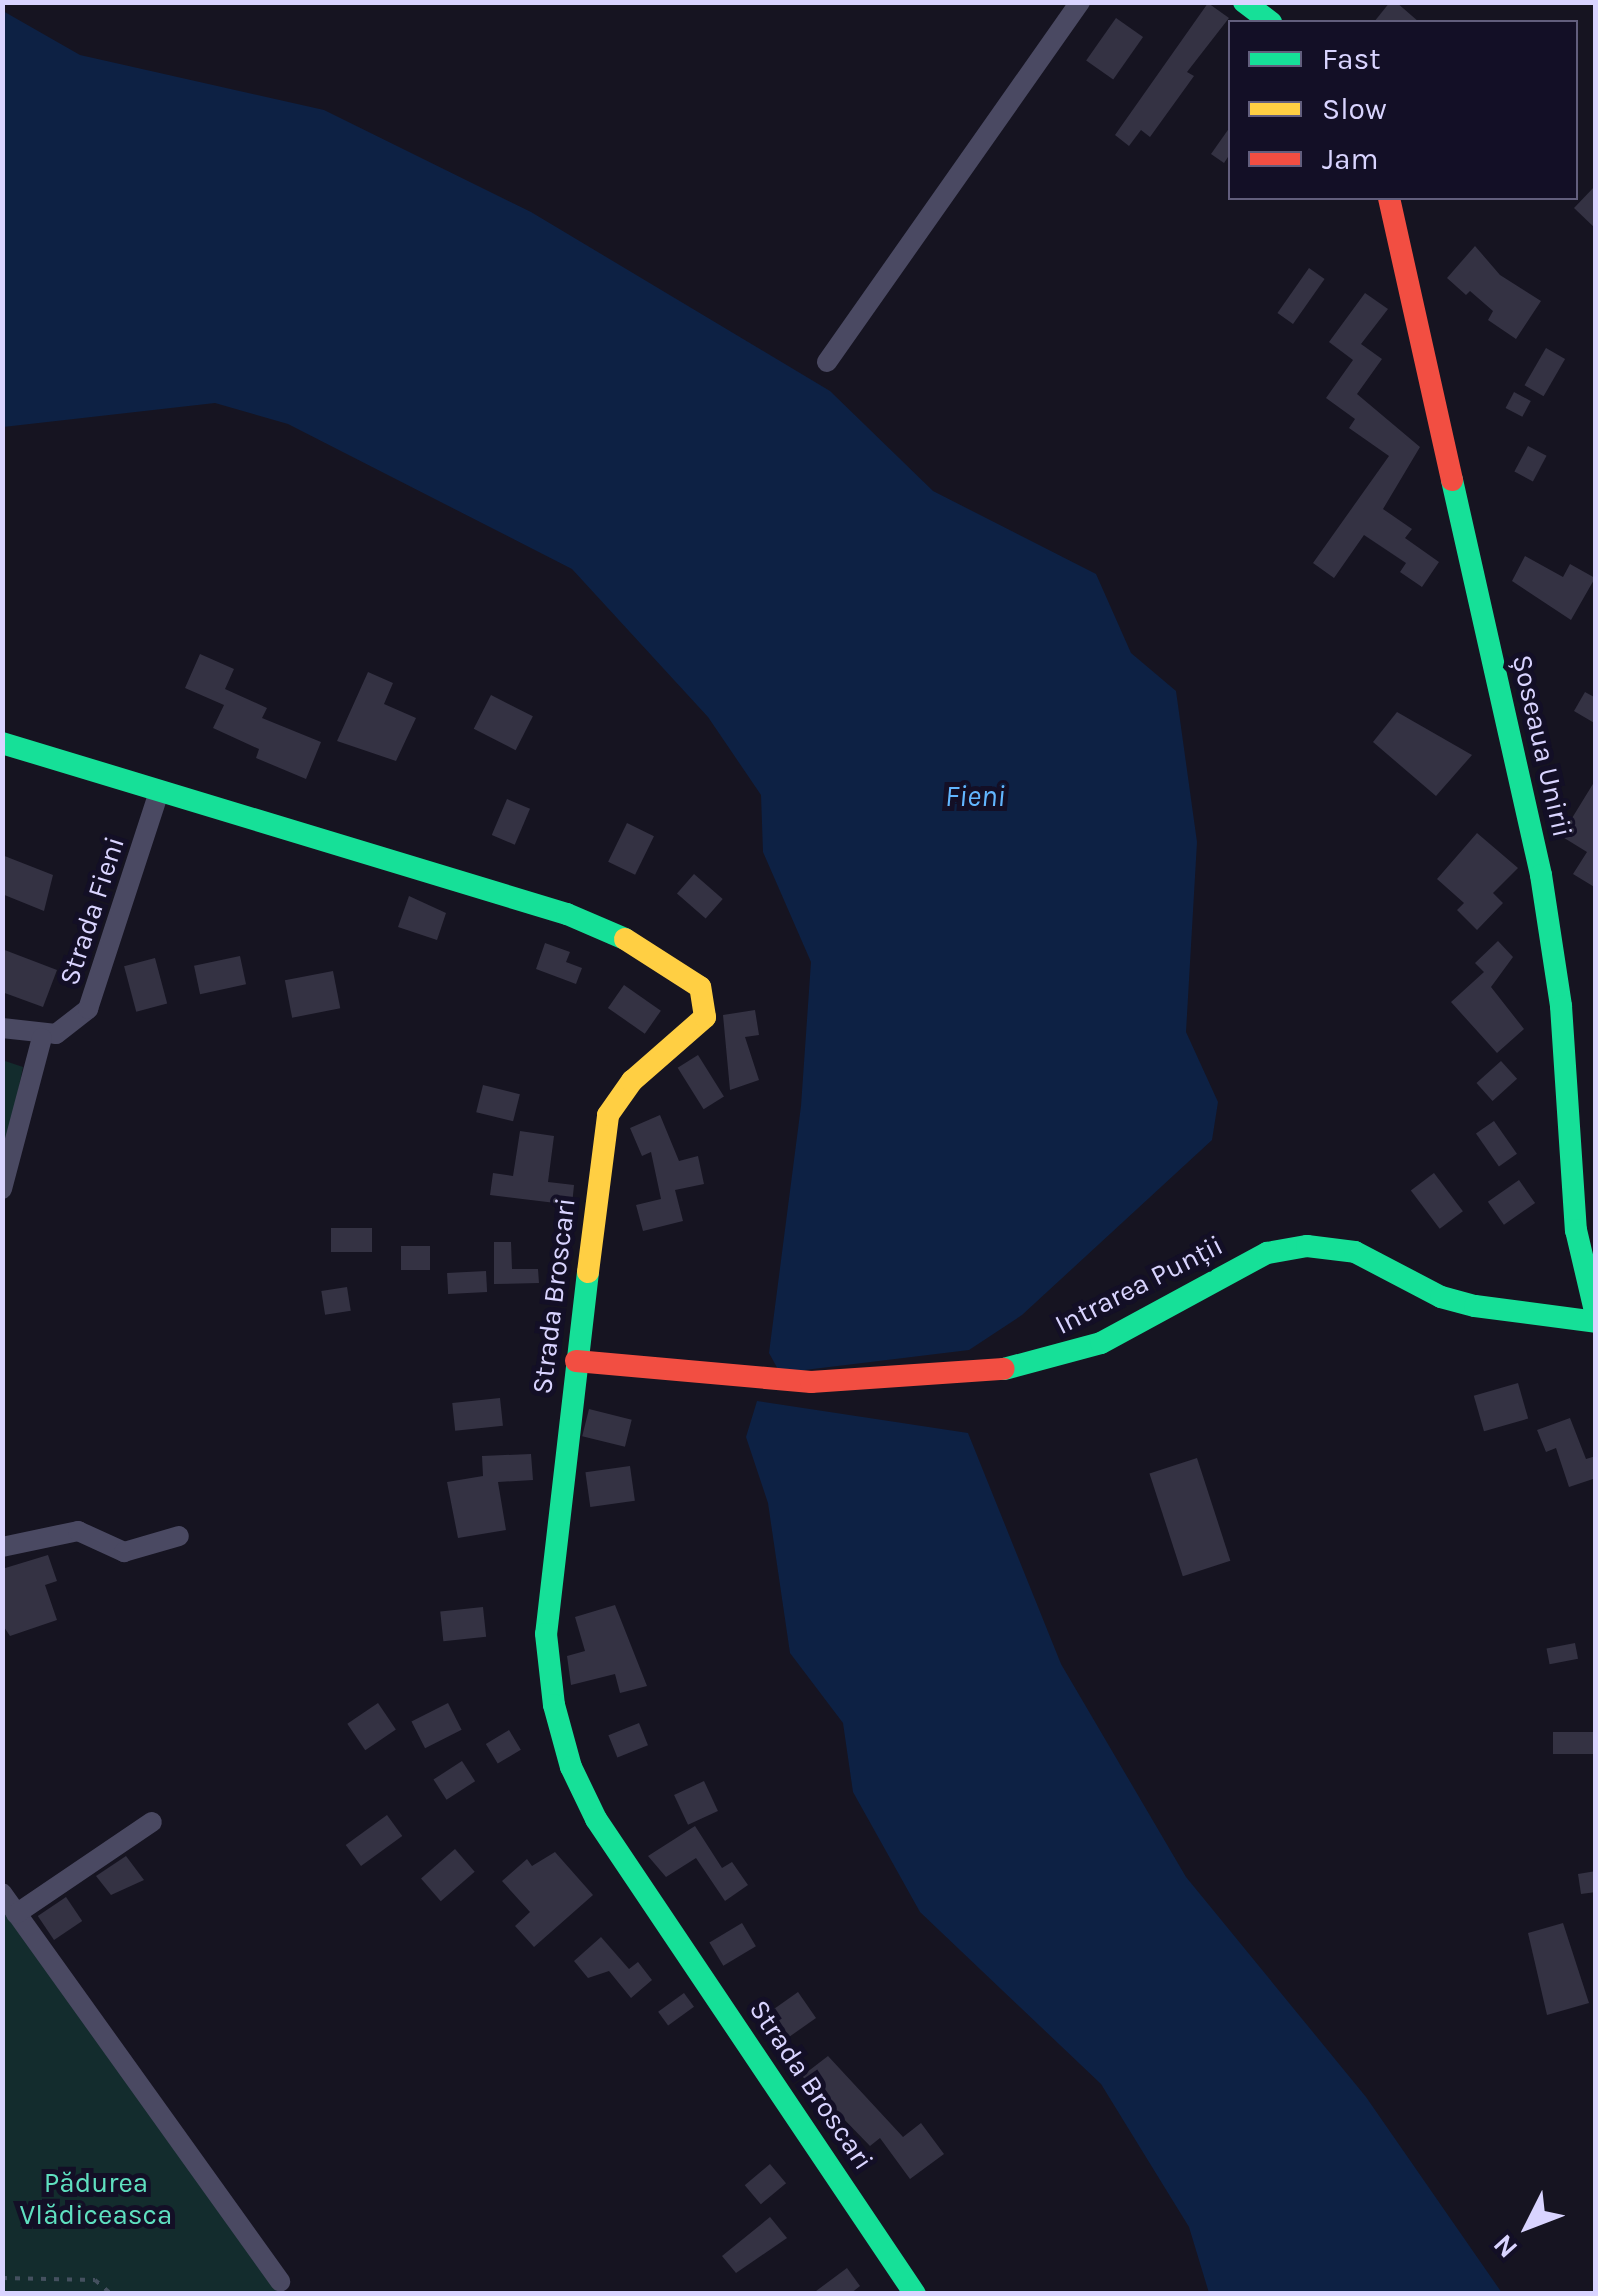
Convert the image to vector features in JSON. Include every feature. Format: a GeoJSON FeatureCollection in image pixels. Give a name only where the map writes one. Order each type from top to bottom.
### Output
{"type":"FeatureCollection","features":[{"type":"Feature","properties":{"kind":"street"},"geometry":{"type":"LineString","coordinates":[[827,362],[1080,2]]}},
{"type":"Feature","properties":{"kind":"street"},"geometry":{"type":"LineString","coordinates":[[1244,2],[1269,20]]}},
{"type":"Feature","properties":{"kind":"street","name":"Șoseaua Unirii"},"geometry":{"type":"LineString","coordinates":[[1388,200],[1541,875],[1560,1006],[1576,1230],[1596,1319]]}},
{"type":"Feature","properties":{"kind":"street","name":"Strada Broscari"},"geometry":{"type":"LineString","coordinates":[[2,743],[158,795],[490,888],[611,930],[700,987],[705,1018],[697,1030],[624,1089],[608,1114],[546,1634],[571,1767],[615,1848],[916,2294]]}},
{"type":"Feature","properties":{"kind":"street","name":"Strada Fieni"},"geometry":{"type":"LineString","coordinates":[[42,1038],[70,1027],[95,994],[158,795]]}},
{"type":"Feature","properties":{"kind":"street"},"geometry":{"type":"LineString","coordinates":[[2,1028],[42,1038],[2,1190]]}},
{"type":"Feature","properties":{"kind":"street","name":"Intrarea Punții"},"geometry":{"type":"LineString","coordinates":[[576,1361],[812,1382],[1028,1367],[1101,1343],[1267,1253],[1307,1246],[1355,1252],[1442,1297],[1474,1306],[1596,1319]]}},
{"type":"Feature","properties":{"kind":"street"},"geometry":{"type":"LineString","coordinates":[[2,1547],[78,1531],[124,1552],[178,1536]]}},
{"type":"Feature","properties":{"kind":"street"},"geometry":{"type":"LineString","coordinates":[[16,1914],[152,1822]]}},
{"type":"Feature","properties":{"kind":"street"},"geometry":{"type":"LineString","coordinates":[[2,1893],[280,2282]]}},
{"type":"Feature","properties":{"kind":"path"},"geometry":{"type":"LineString","coordinates":[[2,2278],[96,2280],[111,2294]]}},
{"type":"Feature","properties":{"kind":"green space"},"geometry":{"type":"Polygon","coordinates":[[[2,1060],[23,1067],[3,1165],[2,1060]]]}},
{"type":"Feature","properties":{"kind":"green space","name":"Pădurea Vlădiceasca"},"geometry":{"type":"Polygon","coordinates":[[[2,1905],[21,1935],[280,2293],[3,2293],[2,1905]]]}},
{"type":"Feature","properties":{"kind":"water","name":"Fieni"},"geometry":{"type":"Polygon","coordinates":[[[3,11],[80,55],[324,110],[531,212],[830,391],[933,491],[1096,574],[1131,653],[1176,691],[1197,842],[1186,1032],[1218,1102],[1212,1140],[1022,1315],[969,1350],[780,1373],[769,1353],[801,1106],[811,962],[763,852],[761,795],[708,717],[572,569],[288,424],[215,403],[3,427],[3,11]]]}},
{"type":"Feature","properties":{"kind":"water"},"geometry":{"type":"Polygon","coordinates":[[[757,1401],[968,1433],[1061,1664],[1186,1877],[1366,2097],[1502,2293],[1209,2293],[1189,2227],[1101,2084],[920,1912],[853,1792],[843,1723],[790,1653],[768,1503],[746,1437],[757,1401]]]}},
{"type":"Feature","properties":{"kind":"building"},"geometry":{"type":"Polygon","coordinates":[[[1390,2],[1396,2],[1417,20],[1376,20],[1390,2]]]}},
{"type":"Feature","properties":{"kind":"building"},"geometry":{"type":"Polygon","coordinates":[[[1208,3],[1229,18],[1187,72],[1194,76],[1150,137],[1141,130],[1129,146],[1115,135],[1208,3]]]}},
{"type":"Feature","properties":{"kind":"building"},"geometry":{"type":"Polygon","coordinates":[[[1116,18],[1143,37],[1113,80],[1086,61],[1116,18]]]}},
{"type":"Feature","properties":{"kind":"building"},"geometry":{"type":"Polygon","coordinates":[[[1228,130],[1228,157],[1224,163],[1211,154],[1228,130]]]}},
{"type":"Feature","properties":{"kind":"building"},"geometry":{"type":"Polygon","coordinates":[[[1596,185],[1596,229],[1574,208],[1596,185]]]}},
{"type":"Feature","properties":{"kind":"building"},"geometry":{"type":"Polygon","coordinates":[[[1475,246],[1500,275],[1541,301],[1516,339],[1488,320],[1493,311],[1447,278],[1475,246]]]}},
{"type":"Feature","properties":{"kind":"building"},"geometry":{"type":"Polygon","coordinates":[[[1309,268],[1325,279],[1293,324],[1277,313],[1309,268]]]}},
{"type":"Feature","properties":{"kind":"building"},"geometry":{"type":"Polygon","coordinates":[[[1365,293],[1388,309],[1361,344],[1382,359],[1357,394],[1420,447],[1383,509],[1412,529],[1405,538],[1439,562],[1422,587],[1400,572],[1406,563],[1364,535],[1334,578],[1313,563],[1389,456],[1349,428],[1355,419],[1326,398],[1353,360],[1329,342],[1365,293]]]}},
{"type":"Feature","properties":{"kind":"building"},"geometry":{"type":"Polygon","coordinates":[[[1546,348],[1565,359],[1544,396],[1524,385],[1546,348]]]}},
{"type":"Feature","properties":{"kind":"building"},"geometry":{"type":"Polygon","coordinates":[[[1514,392],[1531,401],[1522,417],[1506,408],[1514,392]]]}},
{"type":"Feature","properties":{"kind":"building"},"geometry":{"type":"Polygon","coordinates":[[[1528,446],[1547,456],[1533,481],[1514,472],[1528,446]]]}},
{"type":"Feature","properties":{"kind":"building"},"geometry":{"type":"Polygon","coordinates":[[[1525,556],[1563,577],[1570,564],[1595,578],[1571,620],[1512,581],[1525,556]]]}},
{"type":"Feature","properties":{"kind":"building"},"geometry":{"type":"Polygon","coordinates":[[[200,654],[234,669],[225,689],[267,708],[262,718],[321,742],[306,779],[256,758],[259,749],[213,728],[224,705],[185,688],[200,654]]]}},
{"type":"Feature","properties":{"kind":"building"},"geometry":{"type":"Polygon","coordinates":[[[368,672],[393,683],[384,704],[416,718],[396,761],[337,741],[368,672]]]}},
{"type":"Feature","properties":{"kind":"building"},"geometry":{"type":"Polygon","coordinates":[[[1585,692],[1596,698],[1596,724],[1574,711],[1585,692]]]}},
{"type":"Feature","properties":{"kind":"building"},"geometry":{"type":"Polygon","coordinates":[[[491,695],[533,716],[516,750],[474,729],[491,695]]]}},
{"type":"Feature","properties":{"kind":"building"},"geometry":{"type":"Polygon","coordinates":[[[1397,712],[1472,755],[1436,796],[1373,742],[1397,712]]]}},
{"type":"Feature","properties":{"kind":"building"},"geometry":{"type":"Polygon","coordinates":[[[1596,779],[1596,888],[1573,874],[1587,852],[1561,836],[1596,779]]]}},
{"type":"Feature","properties":{"kind":"building"},"geometry":{"type":"Polygon","coordinates":[[[507,799],[530,809],[515,845],[492,835],[507,799]]]}},
{"type":"Feature","properties":{"kind":"building"},"geometry":{"type":"Polygon","coordinates":[[[627,823],[654,836],[635,875],[608,862],[627,823]]]}},
{"type":"Feature","properties":{"kind":"building"},"geometry":{"type":"Polygon","coordinates":[[[1477,833],[1518,868],[1493,893],[1503,903],[1477,930],[1457,910],[1464,903],[1437,879],[1477,833]]]}},
{"type":"Feature","properties":{"kind":"building"},"geometry":{"type":"Polygon","coordinates":[[[2,855],[53,875],[44,911],[2,894],[2,855]]]}},
{"type":"Feature","properties":{"kind":"building"},"geometry":{"type":"Polygon","coordinates":[[[694,874],[723,899],[706,919],[677,894],[694,874]]]}},
{"type":"Feature","properties":{"kind":"building"},"geometry":{"type":"Polygon","coordinates":[[[409,896],[446,913],[437,940],[398,927],[409,896]]]}},
{"type":"Feature","properties":{"kind":"building"},"geometry":{"type":"Polygon","coordinates":[[[1498,941],[1513,957],[1491,987],[1524,1029],[1497,1053],[1451,1002],[1484,972],[1475,963],[1498,941]]]}},
{"type":"Feature","properties":{"kind":"building"},"geometry":{"type":"Polygon","coordinates":[[[545,943],[570,952],[566,962],[582,968],[576,984],[536,969],[545,943]]]}},
{"type":"Feature","properties":{"kind":"building"},"geometry":{"type":"Polygon","coordinates":[[[2,949],[57,970],[43,1007],[2,992],[2,949]]]}},
{"type":"Feature","properties":{"kind":"building"},"geometry":{"type":"Polygon","coordinates":[[[240,956],[246,984],[200,994],[194,966],[240,956]]]}},
{"type":"Feature","properties":{"kind":"building"},"geometry":{"type":"Polygon","coordinates":[[[155,958],[167,1003],[136,1012],[124,966],[155,958]]]}},
{"type":"Feature","properties":{"kind":"building"},"geometry":{"type":"Polygon","coordinates":[[[333,971],[340,1008],[292,1018],[285,980],[333,971]]]}},
{"type":"Feature","properties":{"kind":"building"},"geometry":{"type":"Polygon","coordinates":[[[624,985],[661,1011],[645,1034],[608,1008],[624,985]]]}},
{"type":"Feature","properties":{"kind":"building"},"geometry":{"type":"Polygon","coordinates":[[[755,1010],[759,1035],[745,1037],[759,1080],[730,1090],[723,1015],[755,1010]]]}},
{"type":"Feature","properties":{"kind":"building"},"geometry":{"type":"Polygon","coordinates":[[[698,1055],[724,1097],[704,1109],[678,1068],[698,1055]]]}},
{"type":"Feature","properties":{"kind":"building"},"geometry":{"type":"Polygon","coordinates":[[[1501,1061],[1517,1079],[1493,1101],[1476,1083],[1501,1061]]]}},
{"type":"Feature","properties":{"kind":"building"},"geometry":{"type":"Polygon","coordinates":[[[483,1085],[520,1094],[513,1121],[476,1112],[483,1085]]]}},
{"type":"Feature","properties":{"kind":"building"},"geometry":{"type":"Polygon","coordinates":[[[660,1115],[679,1161],[698,1156],[704,1184],[675,1190],[683,1221],[643,1231],[636,1205],[661,1199],[651,1152],[642,1156],[630,1128],[660,1115]]]}},
{"type":"Feature","properties":{"kind":"building"},"geometry":{"type":"Polygon","coordinates":[[[1494,1121],[1517,1154],[1499,1166],[1476,1134],[1494,1121]]]}},
{"type":"Feature","properties":{"kind":"building"},"geometry":{"type":"Polygon","coordinates":[[[520,1131],[554,1136],[548,1182],[574,1185],[572,1205],[490,1195],[493,1173],[513,1176],[520,1131]]]}},
{"type":"Feature","properties":{"kind":"building"},"geometry":{"type":"Polygon","coordinates":[[[1434,1173],[1463,1211],[1440,1229],[1411,1190],[1434,1173]]]}},
{"type":"Feature","properties":{"kind":"building"},"geometry":{"type":"Polygon","coordinates":[[[1519,1180],[1535,1203],[1504,1225],[1488,1202],[1519,1180]]]}},
{"type":"Feature","properties":{"kind":"building"},"geometry":{"type":"Polygon","coordinates":[[[331,1228],[372,1228],[372,1252],[331,1252],[331,1228]]]}},
{"type":"Feature","properties":{"kind":"building"},"geometry":{"type":"Polygon","coordinates":[[[494,1242],[511,1242],[512,1269],[538,1269],[539,1283],[494,1284],[494,1242]]]}},
{"type":"Feature","properties":{"kind":"building"},"geometry":{"type":"Polygon","coordinates":[[[401,1246],[430,1246],[430,1270],[401,1270],[401,1246]]]}},
{"type":"Feature","properties":{"kind":"building"},"geometry":{"type":"Polygon","coordinates":[[[486,1271],[487,1292],[448,1294],[447,1273],[486,1271]]]}},
{"type":"Feature","properties":{"kind":"building"},"geometry":{"type":"Polygon","coordinates":[[[347,1287],[351,1311],[325,1315],[321,1291],[347,1287]]]}},
{"type":"Feature","properties":{"kind":"building"},"geometry":{"type":"Polygon","coordinates":[[[1518,1383],[1528,1419],[1484,1431],[1474,1396],[1518,1383]]]}},
{"type":"Feature","properties":{"kind":"building"},"geometry":{"type":"Polygon","coordinates":[[[500,1398],[503,1426],[455,1431],[452,1403],[500,1398]]]}},
{"type":"Feature","properties":{"kind":"building"},"geometry":{"type":"Polygon","coordinates":[[[589,1409],[632,1420],[625,1447],[582,1436],[589,1409]]]}},
{"type":"Feature","properties":{"kind":"building"},"geometry":{"type":"Polygon","coordinates":[[[1570,1418],[1586,1459],[1596,1456],[1596,1478],[1569,1487],[1556,1448],[1546,1452],[1537,1430],[1570,1418]]]}},
{"type":"Feature","properties":{"kind":"building"},"geometry":{"type":"Polygon","coordinates":[[[531,1454],[533,1480],[498,1482],[506,1530],[458,1538],[447,1482],[483,1476],[482,1456],[531,1454]]]}},
{"type":"Feature","properties":{"kind":"building"},"geometry":{"type":"Polygon","coordinates":[[[1197,1458],[1230,1561],[1183,1576],[1149,1473],[1197,1458]]]}},
{"type":"Feature","properties":{"kind":"building"},"geometry":{"type":"Polygon","coordinates":[[[630,1466],[635,1501],[590,1507],[585,1472],[630,1466]]]}},
{"type":"Feature","properties":{"kind":"building"},"geometry":{"type":"Polygon","coordinates":[[[48,1555],[57,1581],[45,1585],[57,1620],[10,1636],[2,1624],[2,1569],[48,1555]]]}},
{"type":"Feature","properties":{"kind":"building"},"geometry":{"type":"Polygon","coordinates":[[[615,1605],[647,1686],[620,1693],[615,1674],[571,1685],[567,1656],[585,1651],[575,1617],[615,1605]]]}},
{"type":"Feature","properties":{"kind":"building"},"geometry":{"type":"Polygon","coordinates":[[[483,1607],[486,1637],[443,1641],[440,1611],[483,1607]]]}},
{"type":"Feature","properties":{"kind":"building"},"geometry":{"type":"Polygon","coordinates":[[[1575,1643],[1578,1659],[1550,1664],[1547,1649],[1575,1643]]]}},
{"type":"Feature","properties":{"kind":"building"},"geometry":{"type":"Polygon","coordinates":[[[378,1703],[396,1730],[365,1750],[347,1724],[378,1703]]]}},
{"type":"Feature","properties":{"kind":"building"},"geometry":{"type":"Polygon","coordinates":[[[448,1703],[462,1730],[425,1748],[411,1722],[448,1703]]]}},
{"type":"Feature","properties":{"kind":"building"},"geometry":{"type":"Polygon","coordinates":[[[639,1723],[648,1745],[617,1758],[608,1735],[639,1723]]]}},
{"type":"Feature","properties":{"kind":"building"},"geometry":{"type":"Polygon","coordinates":[[[509,1730],[521,1750],[498,1764],[486,1744],[509,1730]]]}},
{"type":"Feature","properties":{"kind":"building"},"geometry":{"type":"Polygon","coordinates":[[[1553,1732],[1596,1732],[1596,1754],[1553,1754],[1553,1732]]]}},
{"type":"Feature","properties":{"kind":"building"},"geometry":{"type":"Polygon","coordinates":[[[462,1761],[475,1781],[447,1800],[433,1780],[462,1761]]]}},
{"type":"Feature","properties":{"kind":"building"},"geometry":{"type":"Polygon","coordinates":[[[704,1781],[718,1811],[688,1825],[674,1795],[704,1781]]]}},
{"type":"Feature","properties":{"kind":"building"},"geometry":{"type":"Polygon","coordinates":[[[387,1815],[402,1836],[361,1866],[346,1845],[387,1815]]]}},
{"type":"Feature","properties":{"kind":"building"},"geometry":{"type":"Polygon","coordinates":[[[695,1826],[722,1868],[732,1862],[748,1885],[725,1901],[696,1858],[666,1877],[648,1856],[695,1826]]]}},
{"type":"Feature","properties":{"kind":"building"},"geometry":{"type":"Polygon","coordinates":[[[455,1849],[475,1872],[441,1901],[421,1879],[455,1849]]]}},
{"type":"Feature","properties":{"kind":"building"},"geometry":{"type":"Polygon","coordinates":[[[555,1852],[593,1895],[534,1947],[515,1926],[530,1912],[502,1881],[527,1859],[532,1866],[555,1852]]]}},
{"type":"Feature","properties":{"kind":"building"},"geometry":{"type":"Polygon","coordinates":[[[126,1856],[144,1880],[111,1895],[96,1876],[126,1856]]]}},
{"type":"Feature","properties":{"kind":"building"},"geometry":{"type":"Polygon","coordinates":[[[1596,1871],[1596,1892],[1581,1894],[1578,1874],[1596,1871]]]}},
{"type":"Feature","properties":{"kind":"building"},"geometry":{"type":"Polygon","coordinates":[[[66,1897],[82,1921],[54,1940],[38,1916],[66,1897]]]}},
{"type":"Feature","properties":{"kind":"building"},"geometry":{"type":"Polygon","coordinates":[[[742,1923],[756,1946],[723,1966],[709,1943],[742,1923]]]}},
{"type":"Feature","properties":{"kind":"building"},"geometry":{"type":"Polygon","coordinates":[[[1563,1923],[1589,2003],[1547,2015],[1528,1933],[1563,1923]]]}},
{"type":"Feature","properties":{"kind":"building"},"geometry":{"type":"Polygon","coordinates":[[[601,1937],[629,1969],[638,1962],[652,1980],[631,1998],[609,1971],[588,1978],[574,1961],[601,1937]]]}},
{"type":"Feature","properties":{"kind":"building"},"geometry":{"type":"Polygon","coordinates":[[[798,1992],[816,2018],[789,2037],[764,2016],[798,1992]]]}},
{"type":"Feature","properties":{"kind":"building"},"geometry":{"type":"Polygon","coordinates":[[[684,1993],[694,2007],[668,2026],[658,2012],[684,1993]]]}},
{"type":"Feature","properties":{"kind":"building"},"geometry":{"type":"Polygon","coordinates":[[[828,2056],[903,2137],[921,2123],[944,2154],[910,2179],[880,2138],[870,2146],[802,2076],[828,2056]]]}},
{"type":"Feature","properties":{"kind":"building"},"geometry":{"type":"Polygon","coordinates":[[[770,2164],[786,2183],[761,2204],[745,2185],[770,2164]]]}},
{"type":"Feature","properties":{"kind":"building"},"geometry":{"type":"Polygon","coordinates":[[[770,2217],[787,2238],[736,2273],[722,2256],[770,2217]]]}},
{"type":"Feature","properties":{"kind":"building"},"geometry":{"type":"Polygon","coordinates":[[[847,2268],[860,2286],[850,2294],[812,2294],[847,2268]]]}},
{"type":"Feature","properties":{"kind":"traffic: fast"},"geometry":{"type":"LineString","coordinates":[[1244,2],[1268,20]]}},
{"type":"Feature","properties":{"kind":"traffic: fast"},"geometry":{"type":"LineString","coordinates":[[1452,480],[1541,875],[1561,1006],[1576,1230],[1596,1315]]}},
{"type":"Feature","properties":{"kind":"traffic: fast"},"geometry":{"type":"LineString","coordinates":[[2,743],[567,914],[625,939]]}},
{"type":"Feature","properties":{"kind":"traffic: fast"},"geometry":{"type":"LineString","coordinates":[[1004,1369],[1101,1343],[1267,1253],[1307,1246],[1355,1252],[1441,1297],[1475,1306],[1596,1322]]}},
{"type":"Feature","properties":{"kind":"traffic: fast"},"geometry":{"type":"LineString","coordinates":[[588,1272],[546,1634],[554,1705],[571,1767],[596,1819],[915,2294]]}},
{"type":"Feature","properties":{"kind":"traffic: slow"},"geometry":{"type":"LineString","coordinates":[[588,1272],[608,1115],[632,1081],[705,1017],[700,987],[625,939]]}},
{"type":"Feature","properties":{"kind":"traffic: jam"},"geometry":{"type":"LineString","coordinates":[[1389,200],[1452,480]]}},
{"type":"Feature","properties":{"kind":"traffic: jam"},"geometry":{"type":"LineString","coordinates":[[576,1361],[811,1382],[1004,1369]]}}]}
